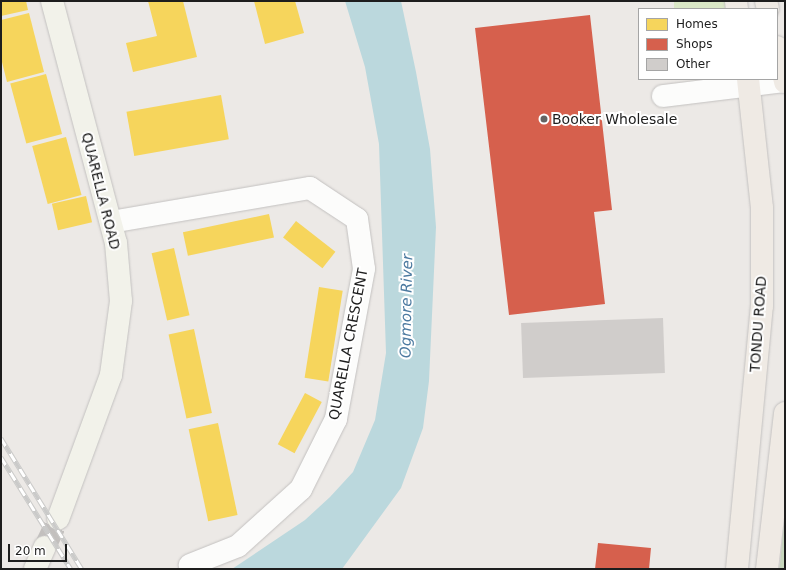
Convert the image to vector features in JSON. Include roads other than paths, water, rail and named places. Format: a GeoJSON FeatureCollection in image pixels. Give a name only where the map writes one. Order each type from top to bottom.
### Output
{"type":"FeatureCollection","features":[{"type":"Feature","properties":{"kind":"main road"},"geometry":{"type":"LineString","coordinates":[[778,51],[785,82]]}},
{"type":"Feature","properties":{"kind":"main road","name":"TONDU ROAD"},"geometry":{"type":"LineString","coordinates":[[737,569],[762,306],[762,208],[749,83]]}},
{"type":"Feature","properties":{"kind":"main road"},"geometry":{"type":"LineString","coordinates":[[767,569],[785,413]]}},
{"type":"Feature","properties":{"kind":"street","name":"QUARELLA ROAD"},"geometry":{"type":"LineString","coordinates":[[52,1],[116,243],[119,334],[100,410],[58,519]]}},
{"type":"Feature","properties":{"kind":"street"},"geometry":{"type":"LineString","coordinates":[[663,96],[749,83],[785,82]]}},
{"type":"Feature","properties":{"kind":"street","name":"QUARELLA CRESCENT"},"geometry":{"type":"LineString","coordinates":[[111,222],[310,188],[357,219],[364,269],[336,419],[300,489],[238,546],[190,565]]}},
{"type":"Feature","properties":{"kind":"street"},"geometry":{"type":"LineString","coordinates":[[35,569],[45,546]]}},
{"type":"Feature","properties":{"kind":"water","name":"Ogmore River"},"geometry":{"type":"Polygon","coordinates":[[[345,1],[401,1],[416,72],[430,149],[436,227],[429,381],[423,428],[401,488],[342,569],[232,569],[305,520],[330,497],[353,472],[375,420],[386,353],[379,144],[365,67],[345,1]]]}},
{"type":"Feature","properties":{"kind":"tunnel"},"geometry":{"type":"LineString","coordinates":[[45,547],[58,519]]}},
{"type":"Feature","properties":{"kind":"railway"},"geometry":{"type":"LineString","coordinates":[[1,438],[82,569]]}},
{"type":"Feature","properties":{"kind":"railway"},"geometry":{"type":"LineString","coordinates":[[1,457],[71,569]]}},
{"type":"Feature","properties":{"kind":"place","name":"Booker Wholesale"},"geometry":{"type":"Point","coordinates":[544,119]}}]}
